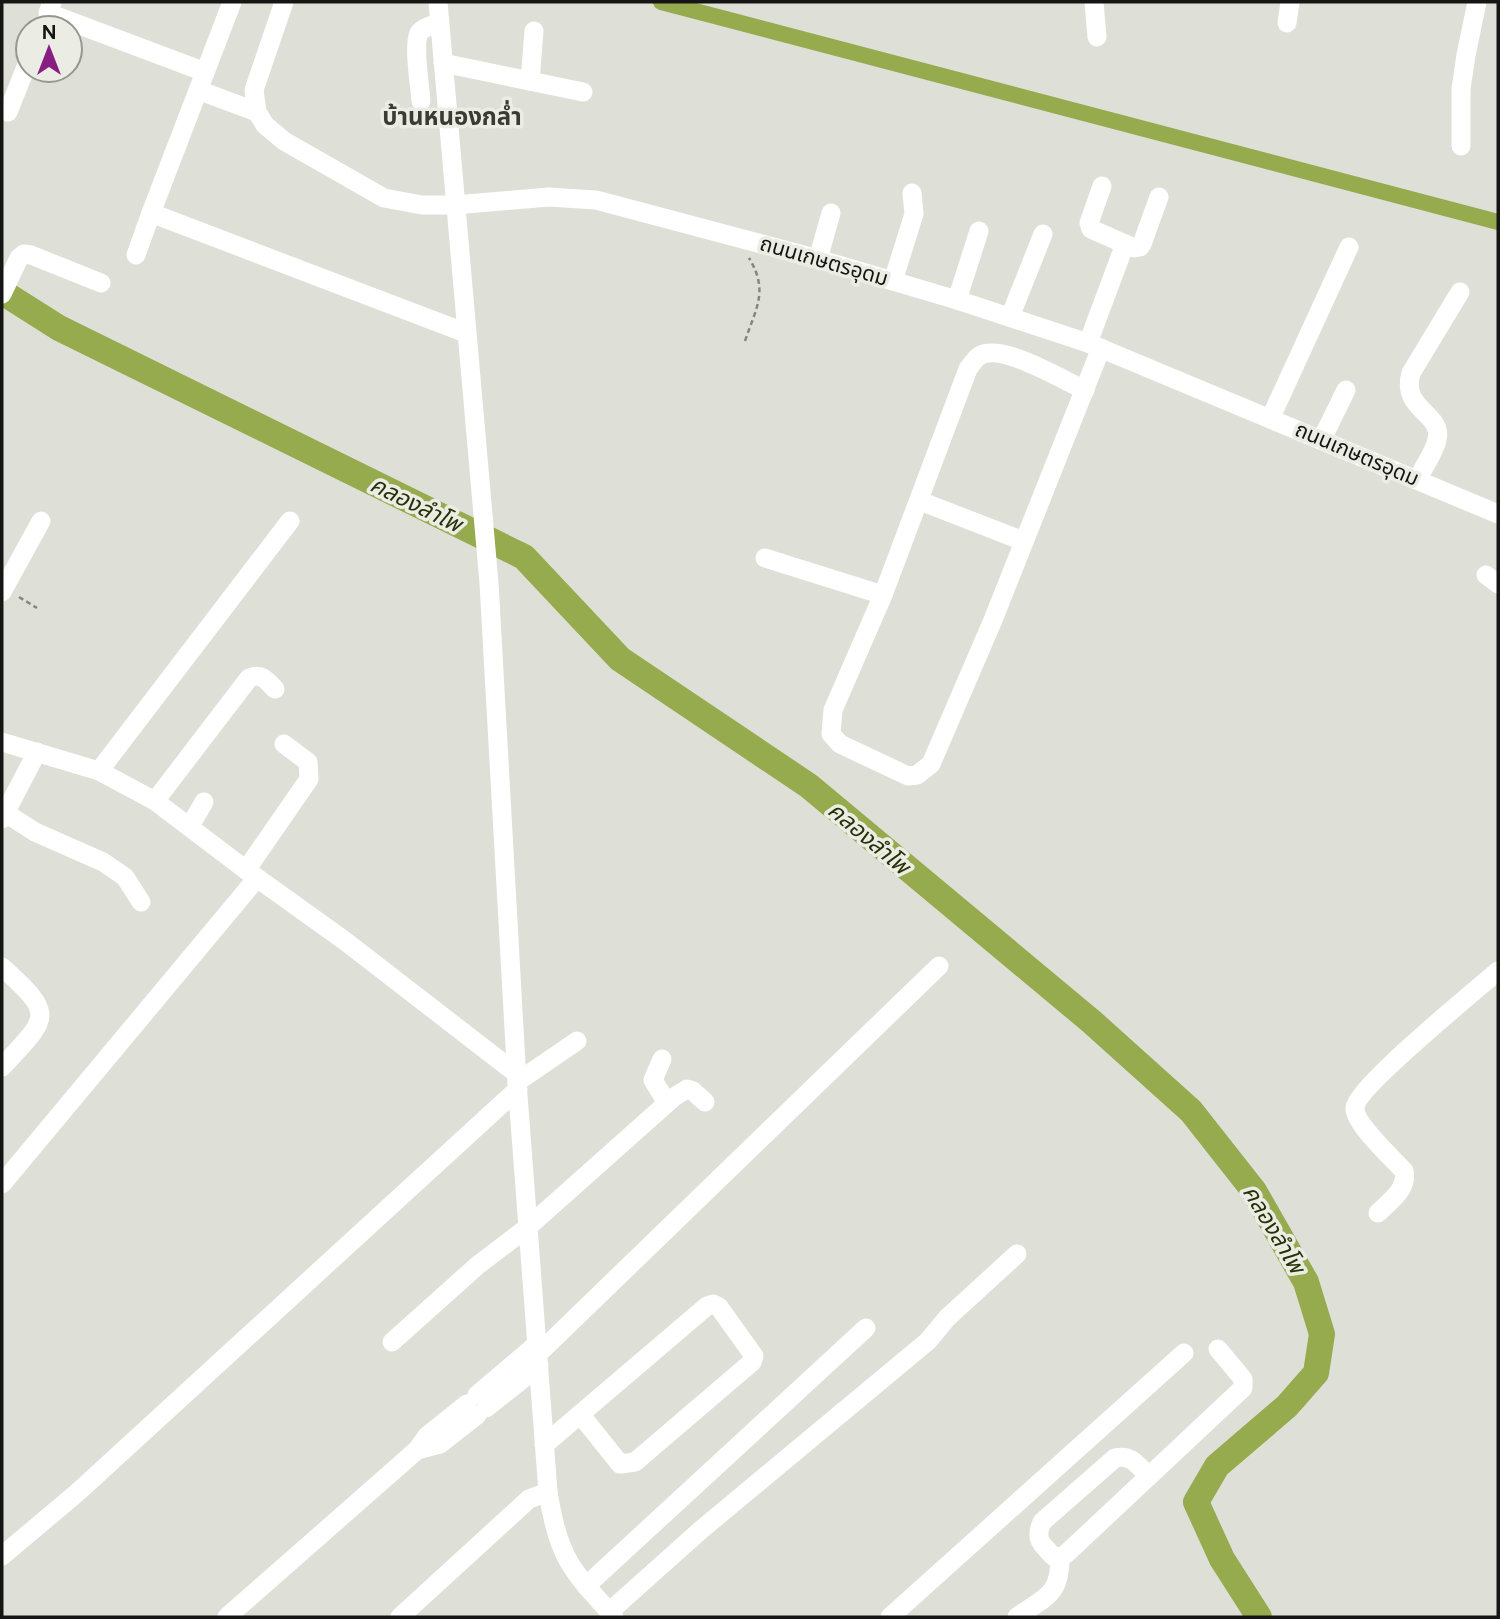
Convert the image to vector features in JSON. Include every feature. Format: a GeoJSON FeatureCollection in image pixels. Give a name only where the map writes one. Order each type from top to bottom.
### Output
{"type":"FeatureCollection","features":[{"type":"Feature","properties":{"kind":"street"},"geometry":{"type":"LineString","coordinates":[[136,255],[232,2]]}},
{"type":"Feature","properties":{"kind":"street"},"geometry":{"type":"LineString","coordinates":[[257,112],[254,90],[284,2]]}},
{"type":"Feature","properties":{"kind":"street"},"geometry":{"type":"LineString","coordinates":[[438,2],[489,583],[517,1082],[544,1446],[553,1527],[561,1550],[574,1572],[611,1615],[702,1529],[928,1341],[947,1318],[1017,1254]]}},
{"type":"Feature","properties":{"kind":"street"},"geometry":{"type":"LineString","coordinates":[[1094,2],[1097,37]]}},
{"type":"Feature","properties":{"kind":"street"},"geometry":{"type":"LineString","coordinates":[[1287,23],[1290,2]]}},
{"type":"Feature","properties":{"kind":"street"},"geometry":{"type":"LineString","coordinates":[[1461,146],[1461,89],[1477,2]]}},
{"type":"Feature","properties":{"kind":"street"},"geometry":{"type":"LineString","coordinates":[[421,101],[417,42],[419,32],[439,23]]}},
{"type":"Feature","properties":{"kind":"street"},"geometry":{"type":"LineString","coordinates":[[84,30],[201,81],[257,112]]}},
{"type":"Feature","properties":{"kind":"street"},"geometry":{"type":"LineString","coordinates":[[530,81],[534,31]]}},
{"type":"Feature","properties":{"kind":"street"},"geometry":{"type":"LineString","coordinates":[[443,63],[583,93]]}},
{"type":"Feature","properties":{"kind":"street"},"geometry":{"type":"LineString","coordinates":[[4,117],[18,84]]}},
{"type":"Feature","properties":{"kind":"street","name":"ถนนเกษตรอุดม"},"geometry":{"type":"LineString","coordinates":[[257,112],[265,125],[284,141],[384,198],[422,205],[549,197],[596,200],[818,259],[1095,345],[1498,514]]}},
{"type":"Feature","properties":{"kind":"street"},"geometry":{"type":"LineString","coordinates":[[1102,186],[1089,223],[1091,229],[1134,248],[1142,244],[1159,197]]}},
{"type":"Feature","properties":{"kind":"street"},"geometry":{"type":"LineString","coordinates":[[892,281],[915,214],[912,193]]}},
{"type":"Feature","properties":{"kind":"street"},"geometry":{"type":"LineString","coordinates":[[151,213],[466,333]]}},
{"type":"Feature","properties":{"kind":"street"},"geometry":{"type":"LineString","coordinates":[[818,259],[831,213]]}},
{"type":"Feature","properties":{"kind":"street"},"geometry":{"type":"LineString","coordinates":[[957,300],[979,230]]}},
{"type":"Feature","properties":{"kind":"street"},"geometry":{"type":"LineString","coordinates":[[1010,317],[1043,234]]}},
{"type":"Feature","properties":{"kind":"street"},"geometry":{"type":"LineString","coordinates":[[1084,390],[1009,354],[994,352],[980,356],[968,369],[883,595],[833,710],[831,734],[839,744],[908,776],[917,775],[931,764],[993,621],[1084,390],[1125,244]]}},
{"type":"Feature","properties":{"kind":"street"},"geometry":{"type":"LineString","coordinates":[[1271,417],[1349,247]]}},
{"type":"Feature","properties":{"kind":"street"},"geometry":{"type":"LineString","coordinates":[[4,288],[19,258],[24,254],[101,283]]}},
{"type":"Feature","properties":{"kind":"street"},"geometry":{"type":"LineString","coordinates":[[1417,480],[1437,440],[1437,431],[1434,423],[1411,398],[1408,383],[1411,373],[1460,292]]}},
{"type":"Feature","properties":{"kind":"street"},"geometry":{"type":"LineString","coordinates":[[1322,439],[1346,390]]}},
{"type":"Feature","properties":{"kind":"street"},"geometry":{"type":"LineString","coordinates":[[920,501],[1023,541]]}},
{"type":"Feature","properties":{"kind":"street"},"geometry":{"type":"LineString","coordinates":[[3,590],[41,521]]}},
{"type":"Feature","properties":{"kind":"street"},"geometry":{"type":"LineString","coordinates":[[99,771],[290,521]]}},
{"type":"Feature","properties":{"kind":"street"},"geometry":{"type":"LineString","coordinates":[[765,558],[883,595]]}},
{"type":"Feature","properties":{"kind":"street"},"geometry":{"type":"LineString","coordinates":[[155,801],[249,678],[256,675],[263,677],[275,689]]}},
{"type":"Feature","properties":{"kind":"street"},"geometry":{"type":"LineString","coordinates":[[2,741],[99,771],[155,801],[345,941],[517,1082]]}},
{"type":"Feature","properties":{"kind":"street"},"geometry":{"type":"LineString","coordinates":[[2,1184],[251,874],[309,779],[308,762],[284,744]]}},
{"type":"Feature","properties":{"kind":"street"},"geometry":{"type":"LineString","coordinates":[[37,752],[3,816],[103,862],[125,877],[141,902]]}},
{"type":"Feature","properties":{"kind":"street"},"geometry":{"type":"LineString","coordinates":[[190,826],[204,802]]}},
{"type":"Feature","properties":{"kind":"street"},"geometry":{"type":"LineString","coordinates":[[227,1617],[417,1450],[427,1436],[477,1406],[538,1354],[939,966]]}},
{"type":"Feature","properties":{"kind":"street"},"geometry":{"type":"LineString","coordinates":[[2,967],[36,999],[41,1015],[37,1029],[2,1067]]}},
{"type":"Feature","properties":{"kind":"street"},"geometry":{"type":"LineString","coordinates":[[1378,1213],[1404,1186],[1404,1171],[1359,1121],[1355,1109],[1358,1098],[1380,1074],[1498,971]]}},
{"type":"Feature","properties":{"kind":"street"},"geometry":{"type":"LineString","coordinates":[[2,1556],[78,1492],[517,1082],[578,1041]]}},
{"type":"Feature","properties":{"kind":"street"},"geometry":{"type":"LineString","coordinates":[[662,1059],[653,1080],[667,1103]]}},
{"type":"Feature","properties":{"kind":"street"},"geometry":{"type":"LineString","coordinates":[[392,1342],[478,1265],[528,1227],[667,1103],[687,1089],[705,1102]]}},
{"type":"Feature","properties":{"kind":"street"},"geometry":{"type":"LineString","coordinates":[[544,1446],[580,1414],[707,1306],[713,1304],[719,1307],[754,1356],[752,1362],[635,1462],[620,1464],[580,1414]]}},
{"type":"Feature","properties":{"kind":"street"},"geometry":{"type":"LineString","coordinates":[[586,1586],[866,1328]]}},
{"type":"Feature","properties":{"kind":"street"},"geometry":{"type":"LineString","coordinates":[[1148,1475],[1132,1459],[1124,1456],[1115,1458],[1042,1522],[1038,1532],[1040,1541],[1054,1557],[1060,1557],[1243,1388],[1243,1380],[1218,1349]]}},
{"type":"Feature","properties":{"kind":"street"},"geometry":{"type":"LineString","coordinates":[[890,1617],[1184,1353]]}},
{"type":"Feature","properties":{"kind":"street"},"geometry":{"type":"LineString","coordinates":[[400,1617],[529,1499],[548,1492]]}},
{"type":"Feature","properties":{"kind":"street"},"geometry":{"type":"LineString","coordinates":[[1017,1617],[1056,1588],[1060,1578],[1060,1557]]}},
{"type":"Feature","properties":{"kind":"path"},"geometry":{"type":"LineString","coordinates":[[737,237],[759,274],[759,300],[745,341]]}},
{"type":"Feature","properties":{"kind":"path"},"geometry":{"type":"LineString","coordinates":[[3,590],[37,608]]}},
{"type":"Feature","properties":{"kind":"waterway"},"geometry":{"type":"LineString","coordinates":[[661,2],[1498,222]]}},
{"type":"Feature","properties":{"kind":"waterway","name":"คลองลำโพ"},"geometry":{"type":"LineString","coordinates":[[2,292],[59,328],[524,557],[620,659],[809,786],[1092,1022],[1191,1111],[1254,1191],[1306,1282],[1322,1334],[1316,1373],[1287,1406],[1217,1466],[1196,1502],[1222,1559],[1259,1617]]}},
{"type":"Feature","properties":{"kind":"district","name":"บ้านหนองกล่ำ"},"geometry":{"type":"Point","coordinates":[452,117]}}]}
